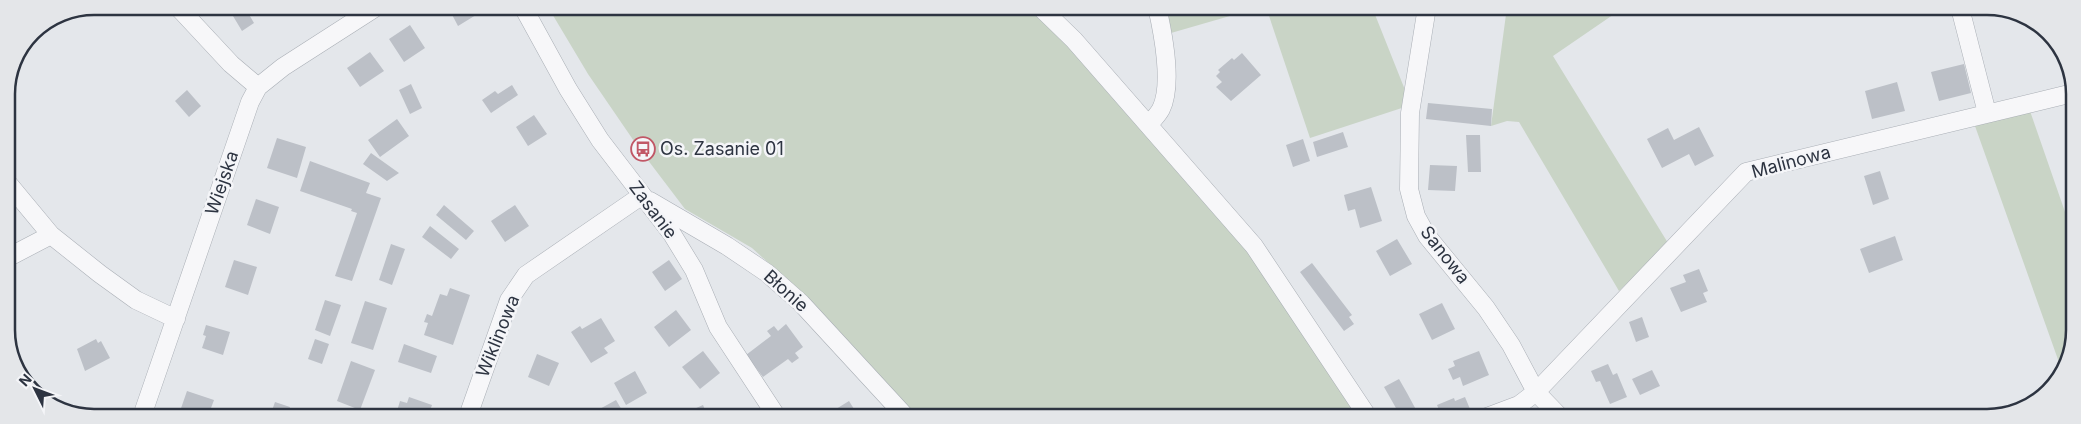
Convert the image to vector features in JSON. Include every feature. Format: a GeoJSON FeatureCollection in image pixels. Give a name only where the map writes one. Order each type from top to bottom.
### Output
{"type":"FeatureCollection","features":[{"type":"Feature","properties":{"kind":"street"},"geometry":{"type":"LineString","coordinates":[[185,15],[231,64],[258,86]]}},
{"type":"Feature","properties":{"kind":"street","name":"Wiejska"},"geometry":{"type":"LineString","coordinates":[[144,409],[250,102],[258,86],[283,67],[364,15]]}},
{"type":"Feature","properties":{"kind":"street","name":"Zasanie"},"geometry":{"type":"LineString","coordinates":[[527,15],[568,89],[600,140],[641,196],[672,234],[694,270],[718,327],[772,409]]}},
{"type":"Feature","properties":{"kind":"street"},"geometry":{"type":"LineString","coordinates":[[1048,15],[1074,40],[1254,246],[1363,409]]}},
{"type":"Feature","properties":{"kind":"street"},"geometry":{"type":"LineString","coordinates":[[1148,125],[1161,108],[1168,75],[1159,15]]}},
{"type":"Feature","properties":{"kind":"street","name":"Sanowa"},"geometry":{"type":"LineString","coordinates":[[1426,15],[1410,113],[1409,189],[1416,216],[1427,236],[1486,308],[1511,345],[1536,392],[1552,409]]}},
{"type":"Feature","properties":{"kind":"street"},"geometry":{"type":"LineString","coordinates":[[1962,15],[1988,113]]}},
{"type":"Feature","properties":{"kind":"street","name":"Malinowa"},"geometry":{"type":"LineString","coordinates":[[1508,409],[1519,405],[1536,392],[1746,172],[2066,96]]}},
{"type":"Feature","properties":{"kind":"street"},"geometry":{"type":"LineString","coordinates":[[15,192],[51,235],[100,274],[136,300],[176,319]]}},
{"type":"Feature","properties":{"kind":"street","name":"Wiklinowa"},"geometry":{"type":"LineString","coordinates":[[470,409],[509,300],[526,275],[641,196]]}},
{"type":"Feature","properties":{"kind":"street","name":"Błonie"},"geometry":{"type":"LineString","coordinates":[[641,196],[727,246],[767,273],[801,303],[899,409]]}},
{"type":"Feature","properties":{"kind":"street"},"geometry":{"type":"LineString","coordinates":[[15,254],[51,235]]}},
{"type":"Feature","properties":{"kind":"green space"},"geometry":{"type":"Polygon","coordinates":[[[553,15],[1039,15],[1072,46],[1234,231],[1356,409],[909,409],[796,288],[752,248],[685,209],[644,155],[648,151],[642,143],[638,147],[588,74],[553,15]]]}},
{"type":"Feature","properties":{"kind":"green space"},"geometry":{"type":"Polygon","coordinates":[[[1168,15],[1233,15],[1171,33],[1168,15]]]}},
{"type":"Feature","properties":{"kind":"green space"},"geometry":{"type":"Polygon","coordinates":[[[1269,15],[1375,15],[1411,105],[1310,138],[1269,15]]]}},
{"type":"Feature","properties":{"kind":"green space"},"geometry":{"type":"Polygon","coordinates":[[[1506,15],[1613,15],[1553,56],[1668,243],[1619,291],[1519,122],[1507,121],[1491,126],[1506,15]]]}},
{"type":"Feature","properties":{"kind":"green space"},"geometry":{"type":"Polygon","coordinates":[[[2030,111],[2066,215],[2066,330],[2059,362],[1975,126],[2030,111]]]}},
{"type":"Feature","properties":{"kind":"building"},"geometry":{"type":"Polygon","coordinates":[[[232,15],[249,15],[254,23],[242,31],[232,15]]]}},
{"type":"Feature","properties":{"kind":"building"},"geometry":{"type":"Polygon","coordinates":[[[452,15],[476,15],[458,26],[452,15]]]}},
{"type":"Feature","properties":{"kind":"building"},"geometry":{"type":"Polygon","coordinates":[[[410,25],[425,48],[404,62],[389,39],[410,25]]]}},
{"type":"Feature","properties":{"kind":"building"},"geometry":{"type":"Polygon","coordinates":[[[370,52],[384,71],[360,87],[347,68],[370,52]]]}},
{"type":"Feature","properties":{"kind":"building"},"geometry":{"type":"Polygon","coordinates":[[[1242,53],[1261,75],[1231,101],[1216,87],[1222,82],[1216,76],[1220,72],[1218,70],[1232,58],[1234,60],[1242,53]]]}},
{"type":"Feature","properties":{"kind":"building"},"geometry":{"type":"Polygon","coordinates":[[[1964,64],[1971,93],[1939,101],[1931,72],[1964,64]]]}},
{"type":"Feature","properties":{"kind":"building"},"geometry":{"type":"Polygon","coordinates":[[[1897,82],[1905,111],[1872,119],[1865,91],[1897,82]]]}},
{"type":"Feature","properties":{"kind":"building"},"geometry":{"type":"Polygon","coordinates":[[[411,84],[422,108],[410,114],[399,90],[411,84]]]}},
{"type":"Feature","properties":{"kind":"building"},"geometry":{"type":"Polygon","coordinates":[[[512,85],[518,95],[491,113],[482,100],[495,91],[498,94],[512,85]]]}},
{"type":"Feature","properties":{"kind":"building"},"geometry":{"type":"Polygon","coordinates":[[[187,90],[201,106],[189,117],[175,101],[187,90]]]}},
{"type":"Feature","properties":{"kind":"building"},"geometry":{"type":"Polygon","coordinates":[[[1428,103],[1492,109],[1491,126],[1426,119],[1428,103]]]}},
{"type":"Feature","properties":{"kind":"building"},"geometry":{"type":"Polygon","coordinates":[[[534,115],[547,134],[528,146],[516,127],[534,115]]]}},
{"type":"Feature","properties":{"kind":"building"},"geometry":{"type":"Polygon","coordinates":[[[397,119],[409,136],[380,157],[368,140],[397,119]]]}},
{"type":"Feature","properties":{"kind":"building"},"geometry":{"type":"Polygon","coordinates":[[[1699,127],[1714,156],[1695,166],[1689,154],[1662,168],[1647,139],[1668,128],[1674,140],[1699,127]]]}},
{"type":"Feature","properties":{"kind":"building"},"geometry":{"type":"Polygon","coordinates":[[[1343,132],[1348,147],[1317,157],[1313,142],[1343,132]]]}},
{"type":"Feature","properties":{"kind":"building"},"geometry":{"type":"Polygon","coordinates":[[[1466,135],[1480,135],[1481,172],[1468,172],[1466,135]]]}},
{"type":"Feature","properties":{"kind":"building"},"geometry":{"type":"Polygon","coordinates":[[[277,138],[306,147],[297,178],[267,168],[277,138]]]}},
{"type":"Feature","properties":{"kind":"building"},"geometry":{"type":"Polygon","coordinates":[[[1303,139],[1310,161],[1293,167],[1286,145],[1303,139]]]}},
{"type":"Feature","properties":{"kind":"building"},"geometry":{"type":"Polygon","coordinates":[[[371,153],[399,173],[387,181],[363,164],[371,153]]]}},
{"type":"Feature","properties":{"kind":"building"},"geometry":{"type":"Polygon","coordinates":[[[310,161],[370,183],[366,193],[381,198],[352,281],[335,276],[357,213],[351,211],[352,209],[300,191],[310,161]]]}},
{"type":"Feature","properties":{"kind":"building"},"geometry":{"type":"Polygon","coordinates":[[[1430,165],[1457,166],[1455,191],[1428,190],[1430,165]]]}},
{"type":"Feature","properties":{"kind":"building"},"geometry":{"type":"Polygon","coordinates":[[[1880,171],[1889,199],[1873,205],[1864,176],[1880,171]]]}},
{"type":"Feature","properties":{"kind":"building"},"geometry":{"type":"Polygon","coordinates":[[[1371,187],[1382,221],[1360,228],[1355,209],[1348,211],[1344,195],[1371,187]]]}},
{"type":"Feature","properties":{"kind":"building"},"geometry":{"type":"Polygon","coordinates":[[[256,199],[279,207],[270,234],[247,225],[256,199]]]}},
{"type":"Feature","properties":{"kind":"building"},"geometry":{"type":"Polygon","coordinates":[[[444,205],[474,231],[466,240],[436,215],[444,205]]]}},
{"type":"Feature","properties":{"kind":"building"},"geometry":{"type":"Polygon","coordinates":[[[515,205],[529,226],[505,242],[491,221],[515,205]]]}},
{"type":"Feature","properties":{"kind":"building"},"geometry":{"type":"Polygon","coordinates":[[[430,226],[459,249],[451,259],[422,237],[430,226]]]}},
{"type":"Feature","properties":{"kind":"building"},"geometry":{"type":"Polygon","coordinates":[[[1895,236],[1903,260],[1869,273],[1860,249],[1895,236]]]}},
{"type":"Feature","properties":{"kind":"building"},"geometry":{"type":"Polygon","coordinates":[[[1397,239],[1412,264],[1390,276],[1376,251],[1397,239]]]}},
{"type":"Feature","properties":{"kind":"building"},"geometry":{"type":"Polygon","coordinates":[[[391,244],[405,249],[392,285],[379,280],[391,244]]]}},
{"type":"Feature","properties":{"kind":"building"},"geometry":{"type":"Polygon","coordinates":[[[234,260],[257,267],[248,295],[225,287],[234,260]]]}},
{"type":"Feature","properties":{"kind":"building"},"geometry":{"type":"Polygon","coordinates":[[[669,260],[682,279],[665,291],[652,272],[669,260]]]}},
{"type":"Feature","properties":{"kind":"building"},"geometry":{"type":"Polygon","coordinates":[[[1312,263],[1352,315],[1349,317],[1354,324],[1344,331],[1300,272],[1312,263]]]}},
{"type":"Feature","properties":{"kind":"building"},"geometry":{"type":"Polygon","coordinates":[[[1699,269],[1708,291],[1703,293],[1707,302],[1681,312],[1670,288],[1686,282],[1683,275],[1699,269]]]}},
{"type":"Feature","properties":{"kind":"building"},"geometry":{"type":"Polygon","coordinates":[[[450,288],[470,295],[453,345],[424,335],[428,323],[424,322],[427,314],[432,316],[440,294],[447,296],[450,288]]]}},
{"type":"Feature","properties":{"kind":"building"},"geometry":{"type":"Polygon","coordinates":[[[325,300],[341,305],[330,336],[315,330],[325,300]]]}},
{"type":"Feature","properties":{"kind":"building"},"geometry":{"type":"Polygon","coordinates":[[[365,301],[387,308],[373,350],[351,343],[365,301]]]}},
{"type":"Feature","properties":{"kind":"building"},"geometry":{"type":"Polygon","coordinates":[[[1442,303],[1455,329],[1432,340],[1419,314],[1442,303]]]}},
{"type":"Feature","properties":{"kind":"building"},"geometry":{"type":"Polygon","coordinates":[[[676,310],[691,330],[669,347],[654,327],[676,310]]]}},
{"type":"Feature","properties":{"kind":"building"},"geometry":{"type":"Polygon","coordinates":[[[1642,317],[1649,337],[1636,342],[1629,322],[1642,317]]]}},
{"type":"Feature","properties":{"kind":"building"},"geometry":{"type":"Polygon","coordinates":[[[601,318],[615,341],[604,348],[608,353],[591,363],[571,332],[580,326],[582,329],[601,318]]]}},
{"type":"Feature","properties":{"kind":"building"},"geometry":{"type":"Polygon","coordinates":[[[786,324],[803,347],[795,353],[799,358],[792,363],[788,359],[763,377],[746,355],[771,336],[767,331],[774,326],[778,331],[786,324]]]}},
{"type":"Feature","properties":{"kind":"building"},"geometry":{"type":"Polygon","coordinates":[[[206,325],[230,332],[223,355],[202,348],[206,336],[203,335],[206,325]]]}},
{"type":"Feature","properties":{"kind":"building"},"geometry":{"type":"Polygon","coordinates":[[[96,339],[98,343],[101,341],[110,358],[85,371],[77,349],[96,339]]]}},
{"type":"Feature","properties":{"kind":"building"},"geometry":{"type":"Polygon","coordinates":[[[315,339],[329,344],[322,364],[308,359],[315,339]]]}},
{"type":"Feature","properties":{"kind":"building"},"geometry":{"type":"Polygon","coordinates":[[[404,344],[437,356],[431,373],[398,362],[404,344]]]}},
{"type":"Feature","properties":{"kind":"building"},"geometry":{"type":"Polygon","coordinates":[[[703,351],[720,373],[700,389],[682,367],[703,351]]]}},
{"type":"Feature","properties":{"kind":"building"},"geometry":{"type":"Polygon","coordinates":[[[1479,351],[1489,375],[1463,386],[1460,377],[1453,380],[1448,369],[1455,366],[1453,361],[1479,351]]]}},
{"type":"Feature","properties":{"kind":"building"},"geometry":{"type":"Polygon","coordinates":[[[537,354],[559,363],[549,386],[528,377],[537,354]]]}},
{"type":"Feature","properties":{"kind":"building"},"geometry":{"type":"Polygon","coordinates":[[[351,361],[375,370],[360,409],[337,401],[351,361]]]}},
{"type":"Feature","properties":{"kind":"building"},"geometry":{"type":"Polygon","coordinates":[[[1608,364],[1613,375],[1617,373],[1627,397],[1610,404],[1600,381],[1596,382],[1591,371],[1608,364]]]}},
{"type":"Feature","properties":{"kind":"building"},"geometry":{"type":"Polygon","coordinates":[[[1652,370],[1660,386],[1640,395],[1632,379],[1652,370]]]}},
{"type":"Feature","properties":{"kind":"building"},"geometry":{"type":"Polygon","coordinates":[[[635,371],[647,393],[626,405],[614,383],[635,371]]]}},
{"type":"Feature","properties":{"kind":"building"},"geometry":{"type":"Polygon","coordinates":[[[1399,379],[1416,409],[1396,409],[1384,387],[1399,379]]]}},
{"type":"Feature","properties":{"kind":"building"},"geometry":{"type":"Polygon","coordinates":[[[187,391],[214,400],[211,409],[181,409],[187,391]]]}},
{"type":"Feature","properties":{"kind":"building"},"geometry":{"type":"Polygon","coordinates":[[[409,397],[432,405],[431,409],[398,409],[400,401],[407,403],[409,397]]]}},
{"type":"Feature","properties":{"kind":"building"},"geometry":{"type":"Polygon","coordinates":[[[1465,397],[1470,409],[1439,409],[1437,405],[1454,398],[1455,401],[1465,397]]]}},
{"type":"Feature","properties":{"kind":"building"},"geometry":{"type":"Polygon","coordinates":[[[616,400],[621,409],[600,409],[616,400]]]}},
{"type":"Feature","properties":{"kind":"building"},"geometry":{"type":"Polygon","coordinates":[[[849,401],[854,409],[836,409],[849,401]]]}},
{"type":"Feature","properties":{"kind":"building"},"geometry":{"type":"Polygon","coordinates":[[[275,402],[290,407],[289,409],[272,409],[275,402]]]}},
{"type":"Feature","properties":{"kind":"building"},"geometry":{"type":"Polygon","coordinates":[[[703,405],[705,409],[694,409],[703,405]]]}},
{"type":"Feature","properties":{"kind":"place","name":"Os. Zasanie 01"},"geometry":{"type":"Point","coordinates":[643,149]}}]}
